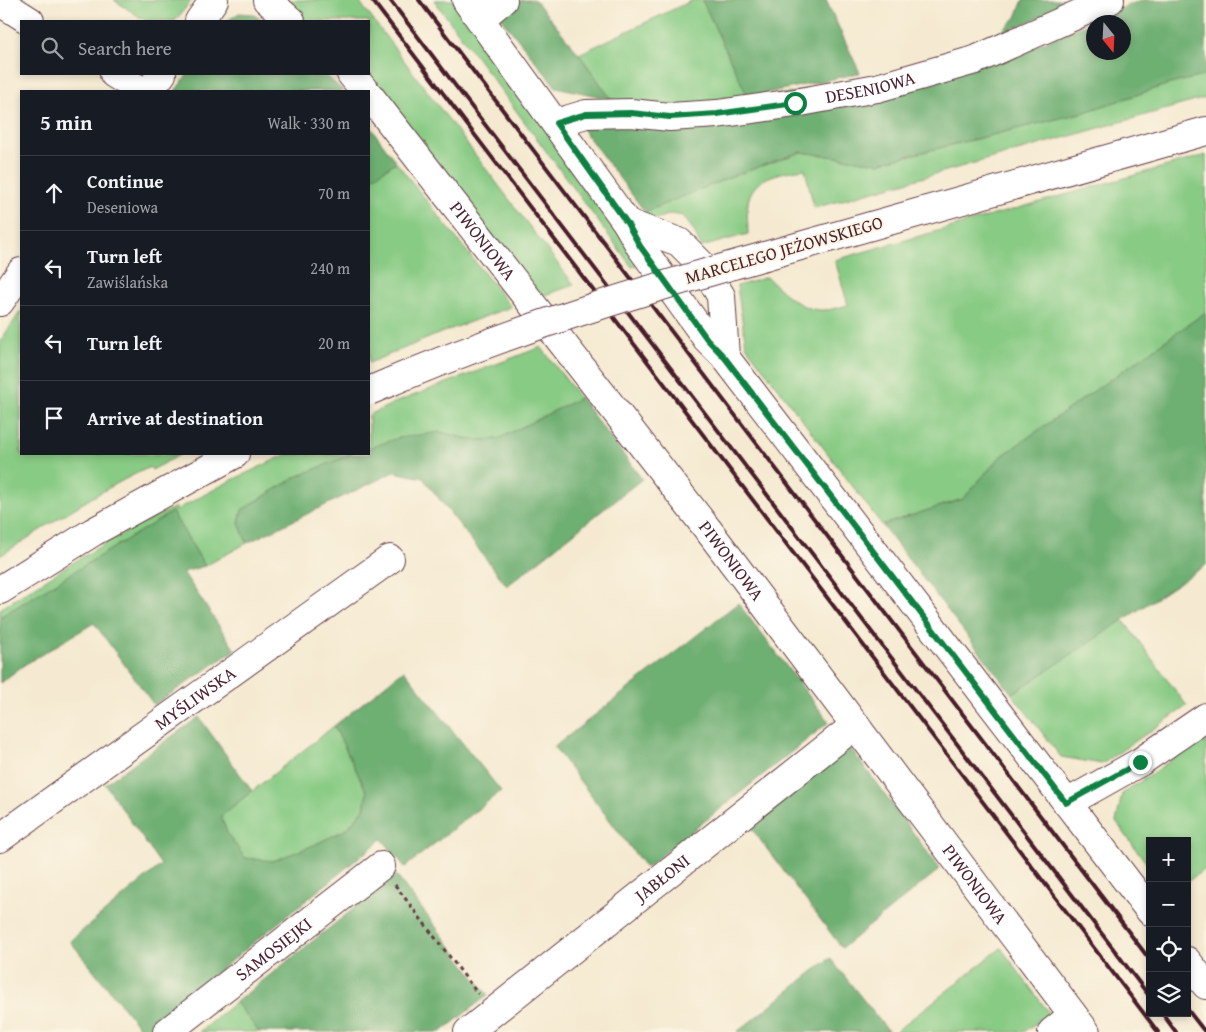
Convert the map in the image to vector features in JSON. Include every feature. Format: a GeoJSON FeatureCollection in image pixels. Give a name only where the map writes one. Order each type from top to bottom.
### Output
{"type":"FeatureCollection","features":[{"type":"Feature","properties":{"kind":"street"},"geometry":{"type":"LineString","coordinates":[[200,20],[214,0]]}},
{"type":"Feature","properties":{"kind":"street"},"geometry":{"type":"LineString","coordinates":[[267,0],[290,20]]}},
{"type":"Feature","properties":{"kind":"street"},"geometry":{"type":"LineString","coordinates":[[503,0],[473,10],[556,123],[627,223],[640,246],[707,339],[725,358],[1146,906]]}},
{"type":"Feature","properties":{"kind":"street","name":"DESENIOWA"},"geometry":{"type":"LineString","coordinates":[[556,123],[586,114],[631,113],[670,117],[717,114],[795,103],[877,88],[976,60],[1110,0]]}},
{"type":"Feature","properties":{"kind":"street"},"geometry":{"type":"LineString","coordinates":[[0,2],[28,20]]}},
{"type":"Feature","properties":{"kind":"street"},"geometry":{"type":"LineString","coordinates":[[116,75],[140,90]]}},
{"type":"Feature","properties":{"kind":"street"},"geometry":{"type":"LineString","coordinates":[[150,90],[161,75]]}},
{"type":"Feature","properties":{"kind":"street"},"geometry":{"type":"LineString","coordinates":[[352,75],[365,90]]}},
{"type":"Feature","properties":{"kind":"street","name":"PIWONIOWA"},"geometry":{"type":"LineString","coordinates":[[370,97],[709,531],[1079,1024]]}},
{"type":"Feature","properties":{"kind":"street","name":"MARCELEGO JEŻOWSKIEGO"},"geometry":{"type":"LineString","coordinates":[[370,391],[478,346],[637,292],[1206,132]]}},
{"type":"Feature","properties":{"kind":"street"},"geometry":{"type":"LineString","coordinates":[[627,223],[679,242],[704,267],[721,296],[725,358]]}},
{"type":"Feature","properties":{"kind":"street"},"geometry":{"type":"LineString","coordinates":[[0,302],[20,273]]}},
{"type":"Feature","properties":{"kind":"street"},"geometry":{"type":"LineString","coordinates":[[0,590],[101,527],[233,455]]}},
{"type":"Feature","properties":{"kind":"street","name":"MYŚLIWSKA"},"geometry":{"type":"LineString","coordinates":[[0,838],[390,559]]}},
{"type":"Feature","properties":{"kind":"street"},"geometry":{"type":"LineString","coordinates":[[1066,803],[1140,762],[1206,717]]}},
{"type":"Feature","properties":{"kind":"street","name":"JABŁONI"},"geometry":{"type":"LineString","coordinates":[[468,1032],[844,734],[857,726]]}},
{"type":"Feature","properties":{"kind":"street","name":"SAMOSIEJKI"},"geometry":{"type":"LineString","coordinates":[[167,1032],[382,866]]}},
{"type":"Feature","properties":{"kind":"street"},"geometry":{"type":"LineString","coordinates":[[1191,966],[1206,985]]}},
{"type":"Feature","properties":{"kind":"street"},"geometry":{"type":"LineString","coordinates":[[1052,1032],[1079,1024]]}},
{"type":"Feature","properties":{"kind":"path"},"geometry":{"type":"LineString","coordinates":[[382,866],[492,1013]]}},
{"type":"Feature","properties":{"kind":"green space"},"geometry":{"type":"Polygon","coordinates":[[[114,0],[192,0],[176,20],[144,20],[114,0]]]}},
{"type":"Feature","properties":{"kind":"green space"},"geometry":{"type":"Polygon","coordinates":[[[284,0],[358,0],[574,285],[539,297],[365,75],[370,75],[370,20],[306,20],[284,0]]]}},
{"type":"Feature","properties":{"kind":"green space"},"geometry":{"type":"Polygon","coordinates":[[[434,0],[455,0],[644,263],[632,267],[434,0]]]}},
{"type":"Feature","properties":{"kind":"green space"},"geometry":{"type":"Polygon","coordinates":[[[522,0],[535,0],[579,54],[611,99],[556,87],[500,17],[522,0]]]}},
{"type":"Feature","properties":{"kind":"green space"},"geometry":{"type":"Polygon","coordinates":[[[693,0],[702,0],[748,97],[690,106],[621,102],[611,99],[579,54],[693,0]]]}},
{"type":"Feature","properties":{"kind":"green space"},"geometry":{"type":"Polygon","coordinates":[[[702,0],[826,0],[860,73],[748,97],[702,0]]]}},
{"type":"Feature","properties":{"kind":"green space"},"geometry":{"type":"Polygon","coordinates":[[[1023,0],[1080,0],[999,34],[1016,17],[1023,0]]]}},
{"type":"Feature","properties":{"kind":"green space"},"geometry":{"type":"Polygon","coordinates":[[[1141,0],[1206,0],[1206,75],[1166,85],[1085,112],[878,163],[801,152],[733,176],[645,212],[580,126],[1005,59],[1086,24],[1086,60],[1131,60],[1131,15],[1106,15],[1141,0]]]}},
{"type":"Feature","properties":{"kind":"green space"},"geometry":{"type":"Polygon","coordinates":[[[239,13],[252,14],[262,20],[228,20],[239,13]]]}},
{"type":"Feature","properties":{"kind":"green space"},"geometry":{"type":"Polygon","coordinates":[[[187,75],[325,75],[343,90],[176,90],[187,75]]]}},
{"type":"Feature","properties":{"kind":"green space"},"geometry":{"type":"Polygon","coordinates":[[[1206,75],[1206,98],[814,208],[805,169],[780,173],[764,180],[753,190],[748,202],[748,234],[701,247],[694,231],[683,216],[671,214],[652,220],[645,212],[733,176],[801,152],[879,163],[1085,112],[1166,85],[1206,75]]]}},
{"type":"Feature","properties":{"kind":"green space"},"geometry":{"type":"Polygon","coordinates":[[[370,126],[396,162],[370,179],[370,126]]]}},
{"type":"Feature","properties":{"kind":"green space"},"geometry":{"type":"Polygon","coordinates":[[[1206,155],[1206,312],[999,458],[963,499],[882,525],[746,346],[737,286],[767,277],[793,300],[808,307],[827,310],[848,305],[835,260],[1206,155]]]}},
{"type":"Feature","properties":{"kind":"green space"},"geometry":{"type":"Polygon","coordinates":[[[396,162],[511,307],[443,332],[370,363],[370,179],[396,162]]]}},
{"type":"Feature","properties":{"kind":"green space"},"geometry":{"type":"Polygon","coordinates":[[[20,312],[20,455],[179,455],[152,470],[150,467],[130,476],[0,556],[0,341],[20,312]]]}},
{"type":"Feature","properties":{"kind":"green space"},"geometry":{"type":"Polygon","coordinates":[[[1206,312],[1206,565],[1012,694],[882,525],[963,499],[999,458],[1206,312]]]}},
{"type":"Feature","properties":{"kind":"green space"},"geometry":{"type":"Polygon","coordinates":[[[541,347],[580,398],[498,439],[472,440],[440,432],[370,448],[370,415],[394,403],[541,347]]]}},
{"type":"Feature","properties":{"kind":"green space"},"geometry":{"type":"Polygon","coordinates":[[[580,398],[642,479],[507,586],[423,478],[394,472],[247,543],[239,523],[242,510],[296,477],[350,455],[370,455],[370,448],[398,438],[440,432],[472,440],[498,439],[580,398]]]}},
{"type":"Feature","properties":{"kind":"green space"},"geometry":{"type":"Polygon","coordinates":[[[285,455],[350,455],[296,477],[242,510],[239,523],[247,543],[205,566],[172,512],[0,617],[0,609],[64,568],[153,518],[176,507],[174,511],[230,481],[285,455]]]}},
{"type":"Feature","properties":{"kind":"green space"},"geometry":{"type":"Polygon","coordinates":[[[172,512],[205,566],[183,572],[235,650],[154,705],[94,623],[24,665],[0,683],[0,617],[172,512]]]}},
{"type":"Feature","properties":{"kind":"green space"},"geometry":{"type":"Polygon","coordinates":[[[738,603],[829,722],[646,868],[554,747],[738,603]]]}},
{"type":"Feature","properties":{"kind":"green space"},"geometry":{"type":"Polygon","coordinates":[[[1123,620],[1187,706],[1102,764],[1061,757],[1012,694],[1123,620]]]}},
{"type":"Feature","properties":{"kind":"green space"},"geometry":{"type":"Polygon","coordinates":[[[404,670],[501,791],[405,867],[382,839],[143,1032],[70,941],[161,865],[105,784],[199,717],[252,791],[221,816],[227,833],[245,858],[273,861],[314,845],[347,829],[364,809],[367,792],[334,726],[404,670]]]}},
{"type":"Feature","properties":{"kind":"green space"},"geometry":{"type":"Polygon","coordinates":[[[334,726],[367,792],[364,809],[347,829],[314,845],[273,861],[245,858],[227,833],[221,816],[334,726]]]}},
{"type":"Feature","properties":{"kind":"green space"},"geometry":{"type":"Polygon","coordinates":[[[1206,736],[1206,868],[1191,879],[1191,837],[1146,837],[1146,863],[1116,822],[1122,794],[1206,736]]]}},
{"type":"Feature","properties":{"kind":"green space"},"geometry":{"type":"Polygon","coordinates":[[[848,745],[940,869],[842,948],[748,824],[848,745]]]}},
{"type":"Feature","properties":{"kind":"green space"},"geometry":{"type":"Polygon","coordinates":[[[396,875],[488,995],[441,1032],[259,1032],[236,1002],[396,875]]]}},
{"type":"Feature","properties":{"kind":"green space"},"geometry":{"type":"Polygon","coordinates":[[[1001,948],[1049,1013],[1024,1032],[895,1032],[1001,948]]]}},
{"type":"Feature","properties":{"kind":"green space"},"geometry":{"type":"Polygon","coordinates":[[[830,958],[889,1032],[737,1032],[830,958]]]}},
{"type":"Feature","properties":{"kind":"green space"},"geometry":{"type":"Polygon","coordinates":[[[236,1002],[259,1032],[199,1032],[236,1002]]]}},
{"type":"Feature","properties":{"kind":"railway"},"geometry":{"type":"LineString","coordinates":[[372,0],[1158,1032]]}},
{"type":"Feature","properties":{"kind":"railway"},"geometry":{"type":"LineString","coordinates":[[390,0],[1146,992]]}},
{"type":"Feature","properties":{"kind":"railway"},"geometry":{"type":"LineString","coordinates":[[419,0],[1146,955]]}},
{"type":"Feature","properties":{"kind":"railway"},"geometry":{"type":"LineString","coordinates":[[1191,1014],[1205,1032]]}},
{"type":"Feature","properties":{"kind":"railway"},"geometry":{"type":"LineString","coordinates":[[1165,1017],[1176,1032]]}},
{"type":"Feature","properties":{"kind":"route"},"geometry":{"type":"LineString","coordinates":[[795,103],[717,114],[670,117],[631,113],[586,114],[556,123],[627,223],[640,246],[707,339],[725,358],[1066,803],[1140,762]]}}]}
